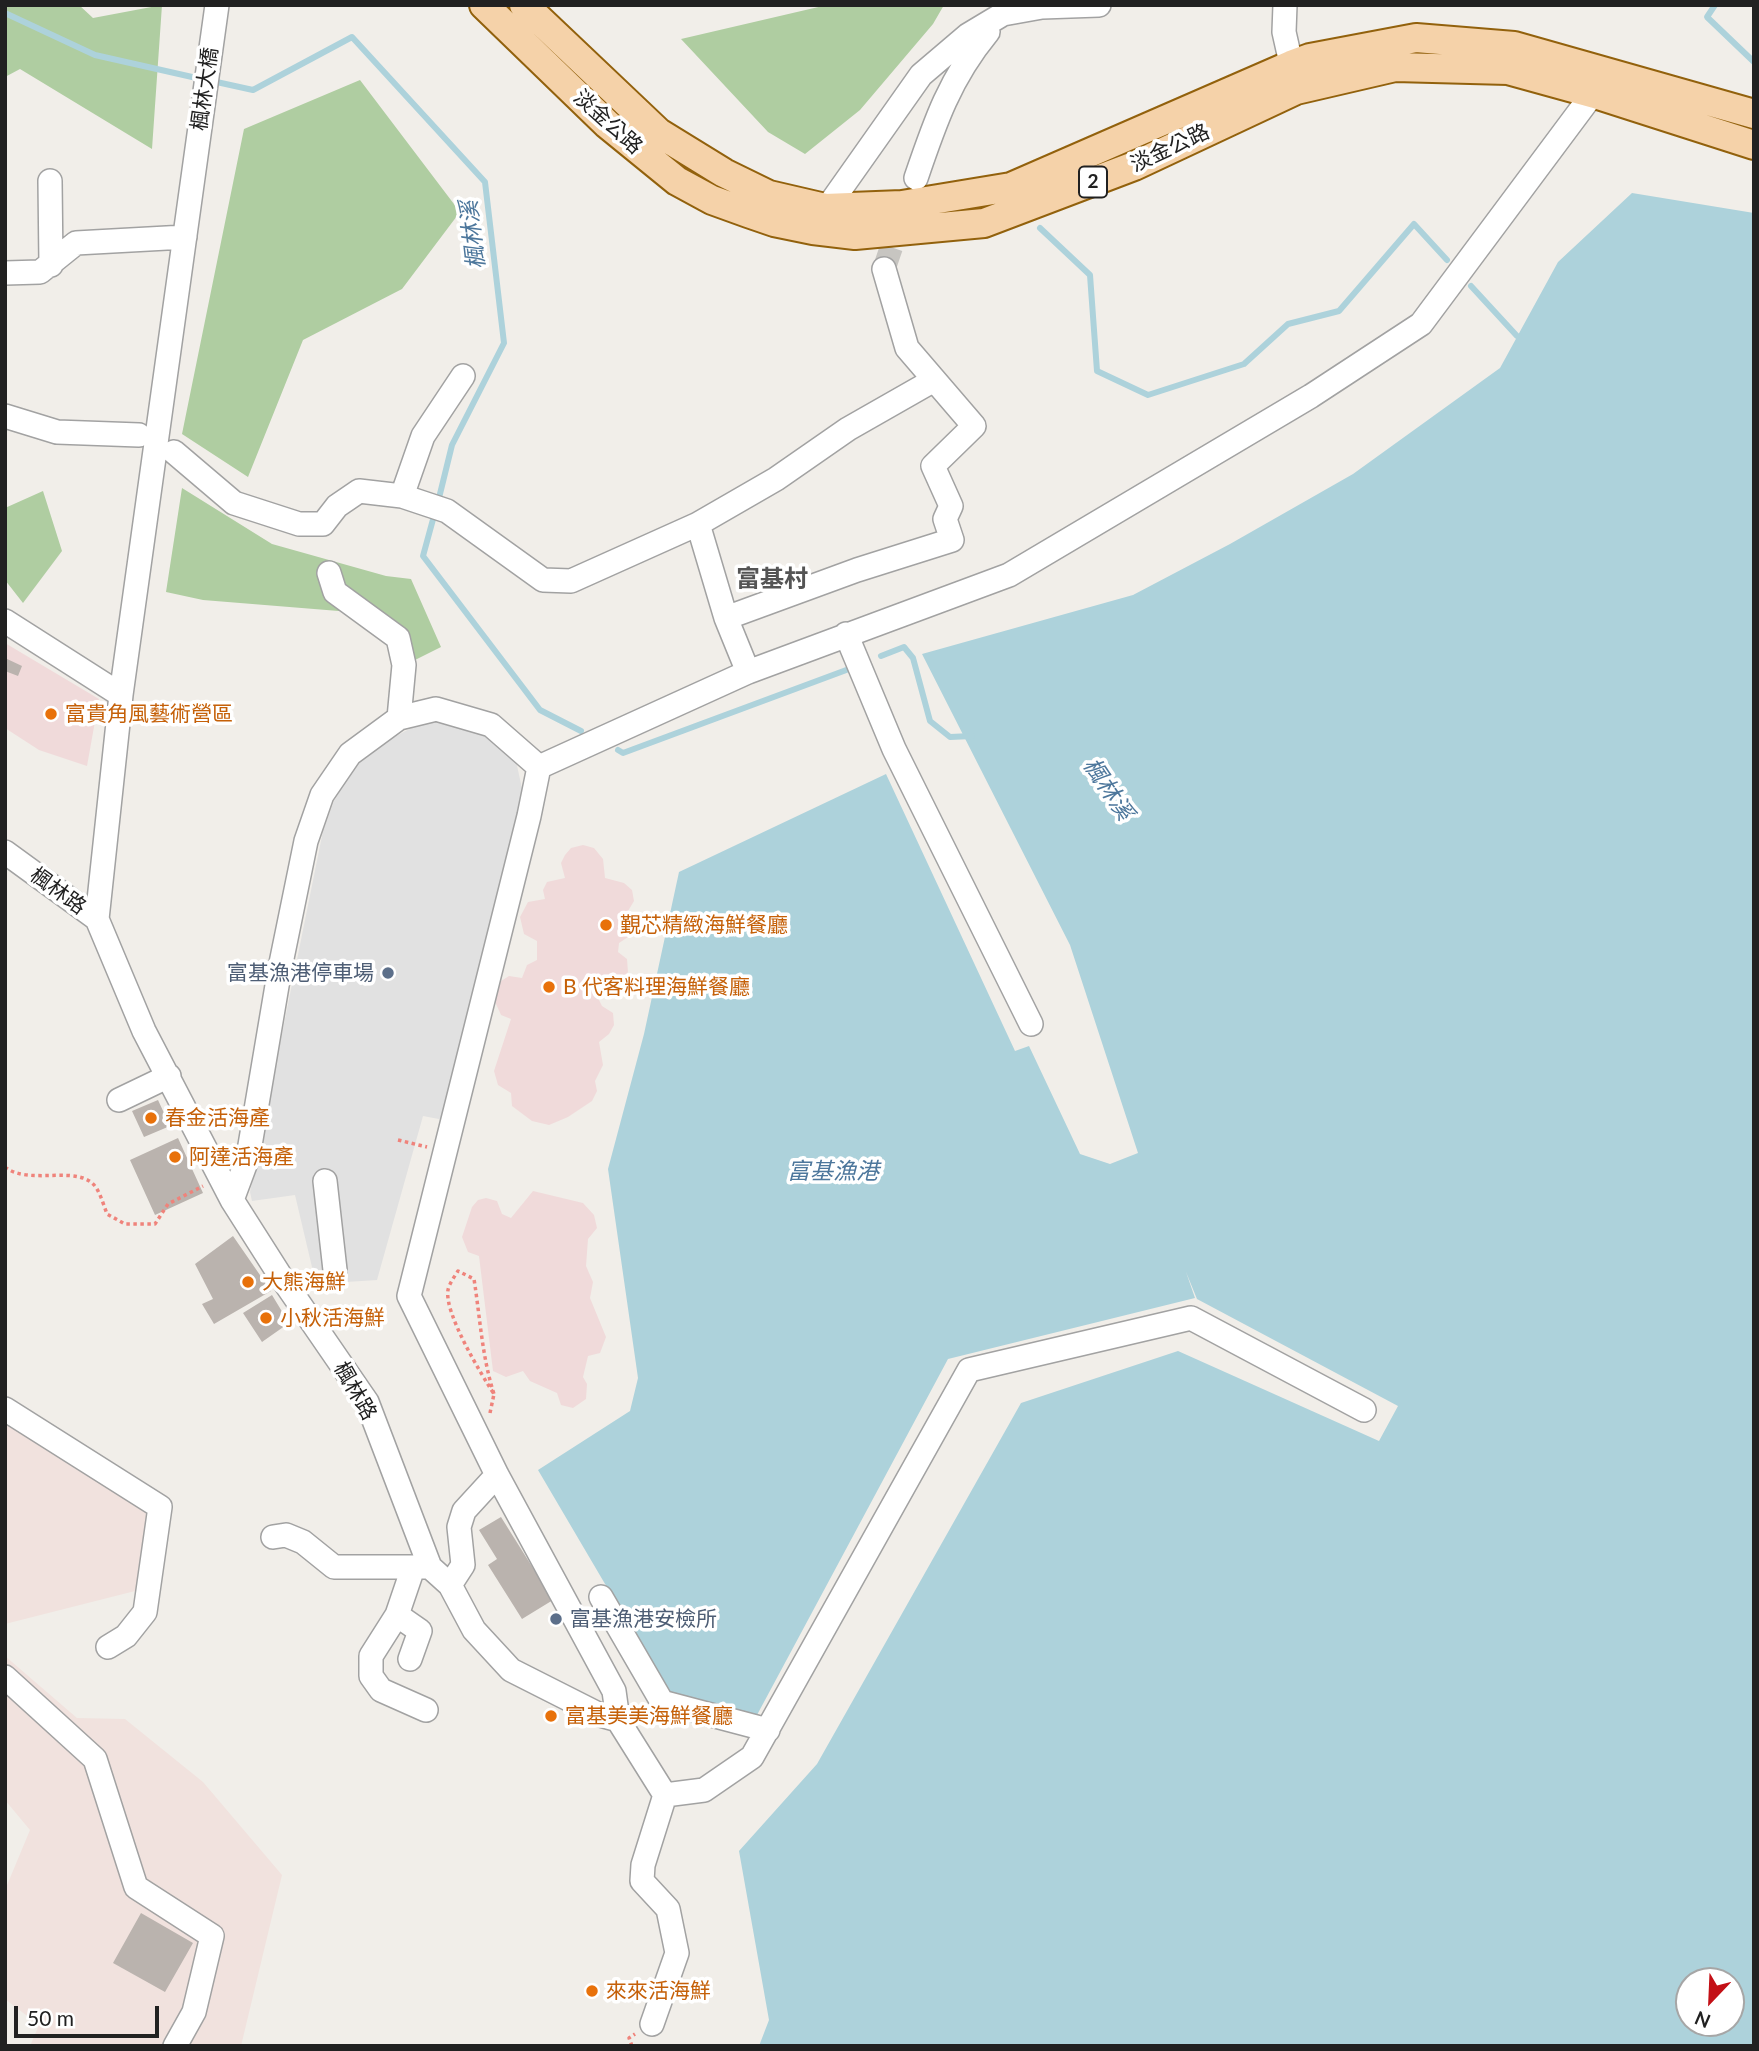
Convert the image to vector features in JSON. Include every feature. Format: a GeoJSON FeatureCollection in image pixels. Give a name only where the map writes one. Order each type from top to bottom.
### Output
{"type":"FeatureCollection","features":[{"type":"Feature","properties":{"kind":"main road","name":"淡金公路"},"geometry":{"type":"LineString","coordinates":[[484,5],[607,124],[677,181],[712,200],[774,222],[819,219],[1012,187],[1294,78],[1310,58],[1416,38],[1514,46],[1754,145]]}},
{"type":"Feature","properties":{"kind":"main road","name":"淡金公路"},"geometry":{"type":"LineString","coordinates":[[524,5],[659,133],[724,173],[819,219]]}},
{"type":"Feature","properties":{"kind":"main road","name":"淡金公路"},"geometry":{"type":"LineString","coordinates":[[1602,83],[1754,114]]}},
{"type":"Feature","properties":{"kind":"street","name":"楓林大橋"},"geometry":{"type":"LineString","coordinates":[[97,919],[121,695],[217,5]]}},
{"type":"Feature","properties":{"kind":"street"},"geometry":{"type":"LineString","coordinates":[[819,219],[921,75],[968,35],[1005,10],[1100,5]]}},
{"type":"Feature","properties":{"kind":"street"},"geometry":{"type":"LineString","coordinates":[[1285,5],[1283,32],[1294,78]]}},
{"type":"Feature","properties":{"kind":"street"},"geometry":{"type":"LineString","coordinates":[[916,178],[937,116],[966,59],[1005,10]]}},
{"type":"Feature","properties":{"kind":"street"},"geometry":{"type":"LineString","coordinates":[[539,767],[748,671],[1009,575],[1299,404],[1421,324],[1602,83]]}},
{"type":"Feature","properties":{"kind":"street"},"geometry":{"type":"LineString","coordinates":[[50,181],[51,265]]}},
{"type":"Feature","properties":{"kind":"street"},"geometry":{"type":"LineString","coordinates":[[5,273],[40,272],[76,243],[185,237]]}},
{"type":"Feature","properties":{"kind":"street"},"geometry":{"type":"LineString","coordinates":[[726,618],[857,570],[952,540],[945,519],[951,506],[933,466],[974,426],[907,348],[884,269]]}},
{"type":"Feature","properties":{"kind":"street"},"geometry":{"type":"LineString","coordinates":[[402,496],[423,436],[463,376]]}},
{"type":"Feature","properties":{"kind":"street"},"geometry":{"type":"LineString","coordinates":[[174,452],[234,503],[299,524],[323,524],[337,506],[359,491],[402,496],[447,511],[543,580],[571,581],[698,524],[776,479],[848,429],[934,380]]}},
{"type":"Feature","properties":{"kind":"street"},"geometry":{"type":"LineString","coordinates":[[5,416],[57,432],[139,435]]}},
{"type":"Feature","properties":{"kind":"street"},"geometry":{"type":"LineString","coordinates":[[698,524],[726,618],[748,671]]}},
{"type":"Feature","properties":{"kind":"street"},"geometry":{"type":"LineString","coordinates":[[329,573],[335,592],[398,638],[404,665],[399,718]]}},
{"type":"Feature","properties":{"kind":"street"},"geometry":{"type":"LineString","coordinates":[[5,621],[121,695]]}},
{"type":"Feature","properties":{"kind":"street"},"geometry":{"type":"LineString","coordinates":[[846,634],[894,750],[1031,1024]]}},
{"type":"Feature","properties":{"kind":"street"},"geometry":{"type":"LineString","coordinates":[[232,1200],[248,1157],[280,968],[306,841],[323,795],[350,754],[399,718],[436,709],[491,726],[539,767]]}},
{"type":"Feature","properties":{"kind":"street"},"geometry":{"type":"LineString","coordinates":[[539,767],[409,1296],[498,1475],[614,1690],[618,1720],[665,1795],[643,1865],[642,1881],[668,1909],[677,1953],[652,2024]]}},
{"type":"Feature","properties":{"kind":"street","name":"楓林路"},"geometry":{"type":"LineString","coordinates":[[5,852],[97,919],[144,1031],[232,1200],[367,1402],[422,1568],[450,1585],[474,1630],[511,1670],[600,1715],[618,1720]]}},
{"type":"Feature","properties":{"kind":"street"},"geometry":{"type":"LineString","coordinates":[[120,1100],[169,1076]]}},
{"type":"Feature","properties":{"kind":"street"},"geometry":{"type":"LineString","coordinates":[[325,1181],[335,1270]]}},
{"type":"Feature","properties":{"kind":"street"},"geometry":{"type":"LineString","coordinates":[[665,1795],[704,1790],[752,1757],[969,1370],[1191,1318],[1364,1410]]}},
{"type":"Feature","properties":{"kind":"street"},"geometry":{"type":"LineString","coordinates":[[5,1409],[160,1507],[145,1612],[126,1636],[108,1647]]}},
{"type":"Feature","properties":{"kind":"street"},"geometry":{"type":"LineString","coordinates":[[450,1585],[463,1565],[458,1527],[464,1511],[498,1475]]}},
{"type":"Feature","properties":{"kind":"street"},"geometry":{"type":"LineString","coordinates":[[273,1537],[286,1535],[303,1542],[334,1567],[422,1568],[371,1656],[371,1676],[381,1690],[426,1710]]}},
{"type":"Feature","properties":{"kind":"street"},"geometry":{"type":"LineString","coordinates":[[601,1597],[662,1702],[768,1730]]}},
{"type":"Feature","properties":{"kind":"street"},"geometry":{"type":"LineString","coordinates":[[397,1615],[420,1631],[410,1659]]}},
{"type":"Feature","properties":{"kind":"street"},"geometry":{"type":"LineString","coordinates":[[5,1677],[94,1759],[136,1887],[212,1936],[194,2012],[175,2046]]}},
{"type":"Feature","properties":{"kind":"path"},"geometry":{"type":"LineString","coordinates":[[5,1168],[21,1175],[83,1177],[96,1187],[107,1214],[125,1223],[155,1224],[168,1205],[220,1177]]}},
{"type":"Feature","properties":{"kind":"path"},"geometry":{"type":"LineString","coordinates":[[483,1446],[494,1394],[485,1367],[486,1354],[474,1279],[458,1271],[447,1290],[450,1308],[472,1360],[494,1394]]}},
{"type":"Feature","properties":{"kind":"shaded area","name":"富貴角風藝術營區"},"geometry":{"type":"Polygon","coordinates":[[[5,643],[99,699],[87,766],[39,750],[5,728],[5,643]]]}},
{"type":"Feature","properties":{"kind":"shaded area","name":"富基漁港停車場"},"geometry":{"type":"Polygon","coordinates":[[[436,719],[491,734],[516,761],[525,802],[444,1120],[423,1116],[377,1280],[316,1284],[295,1195],[252,1201],[250,1192],[323,831],[334,801],[353,768],[387,741],[413,727],[436,719]]]}},
{"type":"Feature","properties":{"kind":"shaded area","name":"B 代客料理海鮮餐廳"},"geometry":{"type":"Polygon","coordinates":[[[583,845],[594,848],[603,859],[605,878],[624,883],[632,890],[634,901],[628,911],[632,923],[628,937],[619,943],[618,952],[627,959],[628,972],[619,983],[609,982],[595,992],[602,1006],[613,1013],[614,1025],[609,1034],[599,1042],[603,1065],[595,1081],[597,1091],[592,1101],[568,1117],[549,1125],[532,1121],[512,1106],[511,1093],[498,1085],[494,1071],[511,1019],[501,1015],[492,995],[498,983],[509,976],[522,978],[527,965],[537,960],[537,941],[524,934],[520,917],[528,902],[545,899],[543,890],[547,882],[565,878],[561,863],[565,855],[571,848],[583,845]]]}},
{"type":"Feature","properties":{"kind":"shaded area"},"geometry":{"type":"Polygon","coordinates":[[[533,1191],[583,1203],[594,1215],[597,1228],[588,1239],[586,1266],[593,1282],[590,1298],[606,1337],[600,1353],[588,1356],[583,1377],[587,1384],[586,1399],[573,1408],[561,1405],[557,1393],[530,1381],[523,1371],[506,1377],[493,1371],[479,1256],[468,1252],[462,1237],[472,1207],[478,1200],[486,1198],[497,1201],[502,1214],[511,1218],[533,1191]]]}},
{"type":"Feature","properties":{"kind":"shaded area"},"geometry":{"type":"Polygon","coordinates":[[[5,1418],[150,1511],[139,1590],[5,1624],[5,1418]]]}},
{"type":"Feature","properties":{"kind":"shaded area"},"geometry":{"type":"Polygon","coordinates":[[[5,1656],[77,1718],[125,1719],[203,1782],[282,1875],[241,2046],[30,2046],[39,2025],[5,1999],[5,1890],[30,1830],[5,1800],[5,1656]]]}},
{"type":"Feature","properties":{"kind":"green space"},"geometry":{"type":"Polygon","coordinates":[[[5,5],[79,5],[93,18],[162,5],[152,149],[20,69],[5,77],[5,5]]]}},
{"type":"Feature","properties":{"kind":"green space"},"geometry":{"type":"Polygon","coordinates":[[[827,5],[944,5],[933,24],[860,110],[805,154],[768,132],[681,39],[827,5]]]}},
{"type":"Feature","properties":{"kind":"green space"},"geometry":{"type":"Polygon","coordinates":[[[360,80],[460,212],[402,289],[303,340],[248,477],[182,434],[244,129],[360,80]]]}},
{"type":"Feature","properties":{"kind":"green space"},"geometry":{"type":"Polygon","coordinates":[[[182,488],[272,544],[386,576],[411,579],[441,647],[415,660],[351,612],[203,600],[166,592],[182,488]]]}},
{"type":"Feature","properties":{"kind":"green space"},"geometry":{"type":"Polygon","coordinates":[[[43,491],[62,551],[23,603],[5,580],[5,508],[43,491]]]}},
{"type":"Feature","properties":{"kind":"water","name":"富基漁港"},"geometry":{"type":"Polygon","coordinates":[[[1632,193],[1754,213],[1754,2046],[759,2046],[769,2020],[739,1851],[817,1764],[1021,1403],[1178,1351],[1379,1441],[1398,1406],[1197,1299],[1186,1272],[1195,1298],[948,1359],[757,1715],[668,1691],[538,1470],[630,1411],[638,1378],[608,1169],[644,1034],[679,872],[886,774],[1015,1051],[1029,1046],[1080,1154],[1110,1164],[1138,1153],[1070,945],[922,654],[1133,595],[1353,474],[1500,368],[1558,262],[1632,193]]]}},
{"type":"Feature","properties":{"kind":"building"},"geometry":{"type":"Polygon","coordinates":[[[5,658],[22,666],[18,676],[5,671],[5,658]]]}},
{"type":"Feature","properties":{"kind":"building","name":"春金活海產"},"geometry":{"type":"Polygon","coordinates":[[[158,1100],[170,1126],[144,1137],[132,1111],[158,1100]]]}},
{"type":"Feature","properties":{"kind":"building"},"geometry":{"type":"Polygon","coordinates":[[[178,1138],[203,1193],[155,1215],[130,1160],[178,1138]]]}},
{"type":"Feature","properties":{"kind":"building"},"geometry":{"type":"Polygon","coordinates":[[[233,1236],[271,1291],[214,1324],[202,1304],[213,1299],[195,1264],[233,1236]]]}},
{"type":"Feature","properties":{"kind":"building","name":"小秋活海鮮"},"geometry":{"type":"Polygon","coordinates":[[[272,1295],[289,1323],[262,1342],[243,1313],[272,1295]]]}},
{"type":"Feature","properties":{"kind":"building"},"geometry":{"type":"Polygon","coordinates":[[[501,1517],[553,1600],[522,1619],[488,1565],[497,1559],[479,1530],[501,1517]]]}},
{"type":"Feature","properties":{"kind":"building"},"geometry":{"type":"Polygon","coordinates":[[[141,1913],[193,1943],[165,1992],[113,1963],[141,1913]]]}},
{"type":"Feature","properties":{"kind":"waterway"},"geometry":{"type":"LineString","coordinates":[[1715,5],[1707,17],[1754,62]]}},
{"type":"Feature","properties":{"kind":"waterway","name":"楓林溪"},"geometry":{"type":"LineString","coordinates":[[5,13],[95,55],[201,79]]}},
{"type":"Feature","properties":{"kind":"waterway","name":"楓林溪"},"geometry":{"type":"LineString","coordinates":[[212,81],[253,90],[352,37],[485,182],[504,343],[452,445],[438,502]]}},
{"type":"Feature","properties":{"kind":"waterway"},"geometry":{"type":"LineString","coordinates":[[1040,228],[1090,275],[1097,371],[1148,395],[1244,364],[1288,324],[1339,311],[1414,224],[1447,260]]}},
{"type":"Feature","properties":{"kind":"waterway"},"geometry":{"type":"LineString","coordinates":[[1471,286],[1517,336]]}},
{"type":"Feature","properties":{"kind":"waterway","name":"楓林溪"},"geometry":{"type":"LineString","coordinates":[[435,512],[423,556],[540,710],[581,731]]}},
{"type":"Feature","properties":{"kind":"waterway","name":"楓林溪"},"geometry":{"type":"LineString","coordinates":[[881,656],[904,647],[913,658],[930,721],[950,737],[972,736]]}},
{"type":"Feature","properties":{"kind":"waterway","name":"楓林溪"},"geometry":{"type":"LineString","coordinates":[[618,750],[623,753],[849,669]]}},
{"type":"Feature","properties":{"kind":"tunnel"},"geometry":{"type":"LineString","coordinates":[[884,269],[901,219]]}},
{"type":"Feature","properties":{"kind":"place","name":"富貴角風藝術營區"},"geometry":{"type":"Point","coordinates":[51,714]}},
{"type":"Feature","properties":{"kind":"place","name":"覲芯精緻海鮮餐廳"},"geometry":{"type":"Point","coordinates":[606,925]}},
{"type":"Feature","properties":{"kind":"place","name":"富基漁港停車場"},"geometry":{"type":"Point","coordinates":[388,973]}},
{"type":"Feature","properties":{"kind":"place","name":"B 代客料理海鮮餐廳"},"geometry":{"type":"Point","coordinates":[549,987]}},
{"type":"Feature","properties":{"kind":"place","name":"春金活海產"},"geometry":{"type":"Point","coordinates":[151,1118]}},
{"type":"Feature","properties":{"kind":"place","name":"阿達活海產"},"geometry":{"type":"Point","coordinates":[175,1157]}},
{"type":"Feature","properties":{"kind":"place","name":"大熊海鮮"},"geometry":{"type":"Point","coordinates":[248,1282]}},
{"type":"Feature","properties":{"kind":"place","name":"小秋活海鮮"},"geometry":{"type":"Point","coordinates":[266,1318]}},
{"type":"Feature","properties":{"kind":"place","name":"富基漁港安檢所"},"geometry":{"type":"Point","coordinates":[556,1619]}},
{"type":"Feature","properties":{"kind":"place","name":"富基美美海鮮餐廳"},"geometry":{"type":"Point","coordinates":[551,1716]}},
{"type":"Feature","properties":{"kind":"place","name":"來來活海鮮"},"geometry":{"type":"Point","coordinates":[592,1991]}},
{"type":"Feature","properties":{"kind":"district","name":"富基村"},"geometry":{"type":"Point","coordinates":[772,579]}}]}
